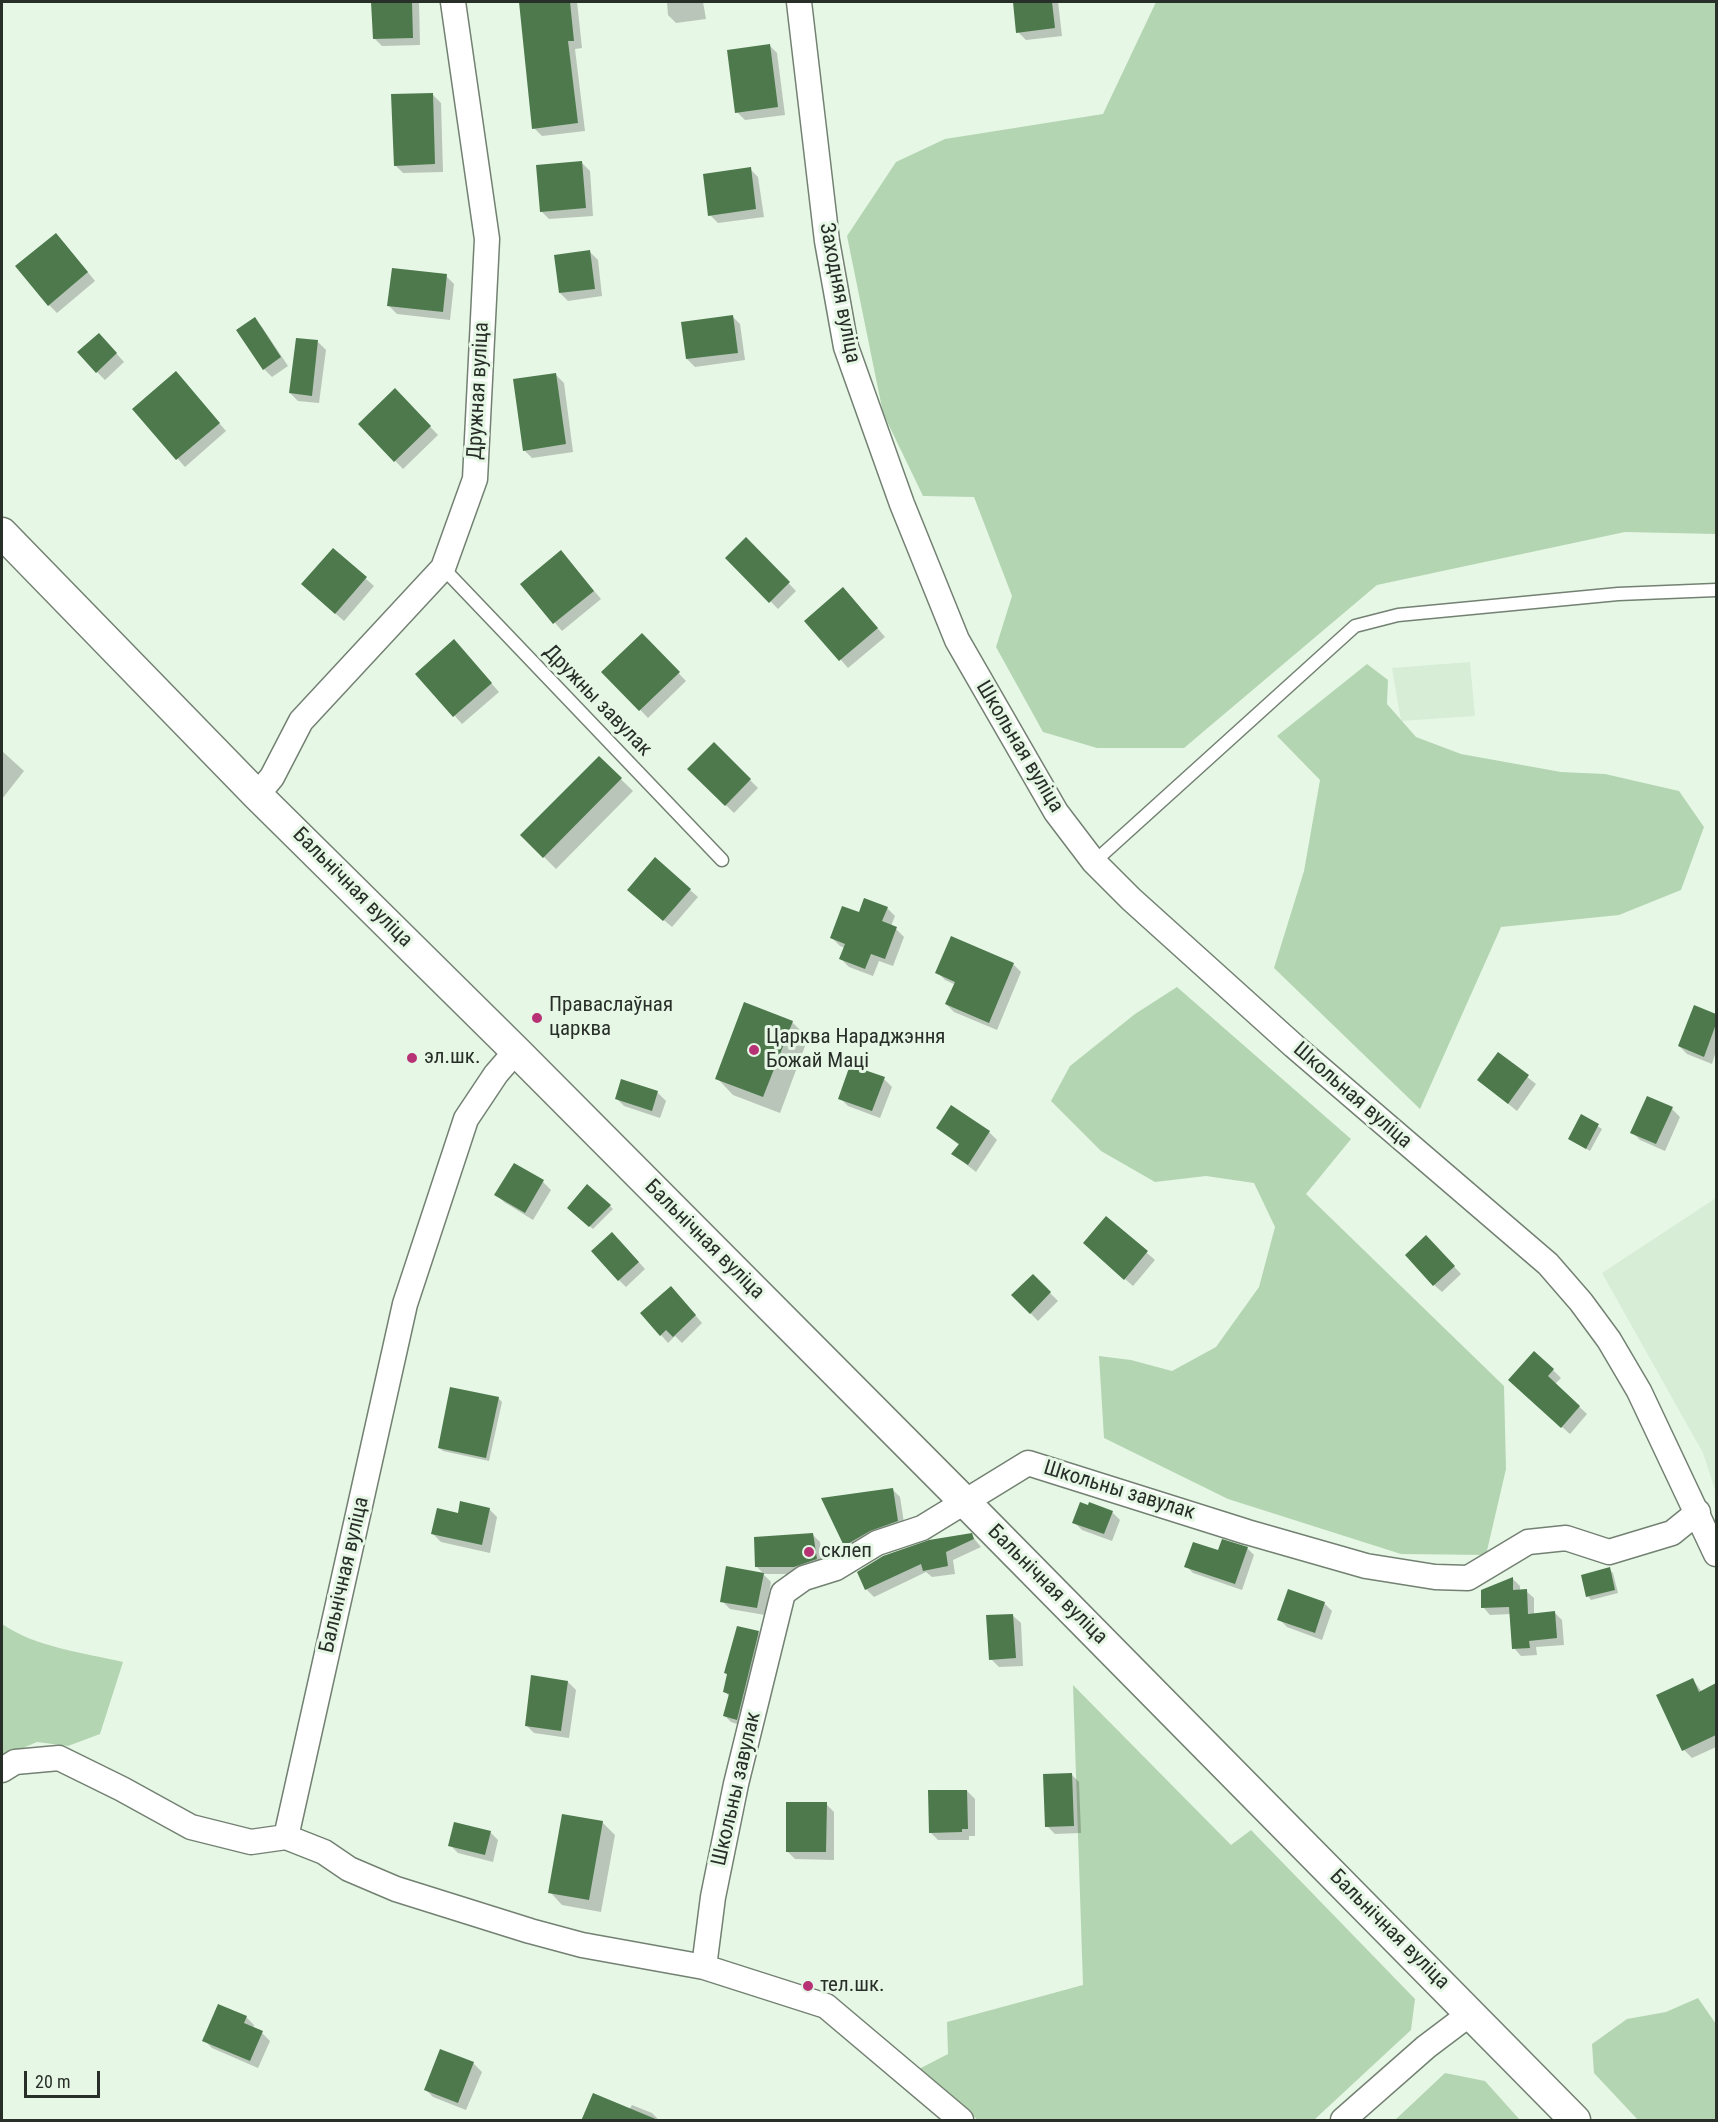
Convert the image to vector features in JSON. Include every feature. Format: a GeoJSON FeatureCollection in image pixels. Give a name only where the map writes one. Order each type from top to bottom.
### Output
{"type":"FeatureCollection","features":[{"type":"Feature","properties":{"kind":"street","name":"Дружная вуліца"},"geometry":{"type":"LineString","coordinates":[[257,795],[272,777],[301,721],[443,568],[475,479],[487,239],[453,2]]}},
{"type":"Feature","properties":{"kind":"street","name":"Заходняя вуліца"},"geometry":{"type":"LineString","coordinates":[[799,2],[827,242],[846,346],[902,504],[960,646]]}},
{"type":"Feature","properties":{"kind":"street","name":"Бальнічная вуліца"},"geometry":{"type":"LineString","coordinates":[[12,543],[257,795],[516,1051],[965,1502],[1575,2121]]}},
{"type":"Feature","properties":{"kind":"street","name":"Школьная вуліца"},"geometry":{"type":"LineString","coordinates":[[960,646],[1056,812],[1094,862],[1131,899],[1294,1046],[1548,1264],[1581,1302],[1609,1340],[1639,1391],[1716,1554]]}},
{"type":"Feature","properties":{"kind":"street","name":"Бальнічная вуліца"},"geometry":{"type":"LineString","coordinates":[[286,1837],[405,1304],[466,1119],[496,1074],[516,1051]]}},
{"type":"Feature","properties":{"kind":"street","name":"Школьны завулак"},"geometry":{"type":"LineString","coordinates":[[704,1967],[713,1897],[736,1784],[783,1593],[804,1578],[836,1568],[877,1543],[922,1528],[1028,1463],[1247,1532],[1366,1566],[1435,1577],[1468,1578],[1528,1542],[1566,1538],[1609,1552],[1672,1533],[1698,1512]]}},
{"type":"Feature","properties":{"kind":"street"},"geometry":{"type":"LineString","coordinates":[[2,1770],[15,1762],[59,1758],[191,1827],[251,1842],[286,1837],[324,1852],[349,1869],[396,1889],[530,1931],[582,1945],[704,1967],[826,2006],[961,2121]]}},
{"type":"Feature","properties":{"kind":"street"},"geometry":{"type":"LineString","coordinates":[[1343,2121],[1426,2047],[1471,2013]]}},
{"type":"Feature","properties":{"kind":"lane","name":"Дружны завулак"},"geometry":{"type":"LineString","coordinates":[[443,568],[722,860]]}},
{"type":"Feature","properties":{"kind":"lane"},"geometry":{"type":"LineString","coordinates":[[1094,862],[1355,626],[1398,615],[1618,594],[1716,590]]}},
{"type":"Feature","properties":{"kind":"shaded area"},"geometry":{"type":"Polygon","coordinates":[[[1156,2],[1716,2],[1716,534],[1625,532],[1377,585],[1184,748],[1097,748],[1043,732],[996,647],[1012,596],[974,497],[923,496],[883,413],[847,236],[896,162],[945,139],[1103,114],[1156,2]]]}},
{"type":"Feature","properties":{"kind":"shaded area"},"geometry":{"type":"Polygon","coordinates":[[[1470,662],[1475,716],[1401,721],[1392,668],[1470,662]]]}},
{"type":"Feature","properties":{"kind":"shaded area"},"geometry":{"type":"Polygon","coordinates":[[[1367,664],[1388,680],[1387,704],[1416,737],[1461,754],[1561,772],[1605,774],[1679,791],[1704,827],[1681,890],[1619,915],[1501,927],[1420,1109],[1274,968],[1304,871],[1320,780],[1277,736],[1367,664]]]}},
{"type":"Feature","properties":{"kind":"shaded area"},"geometry":{"type":"Polygon","coordinates":[[[1177,987],[1351,1139],[1306,1194],[1504,1386],[1506,1469],[1486,1555],[1401,1554],[1228,1499],[1104,1438],[1099,1356],[1131,1360],[1172,1371],[1216,1347],[1259,1287],[1275,1227],[1254,1183],[1206,1176],[1155,1182],[1101,1151],[1051,1101],[1070,1066],[1135,1014],[1177,987]]]}},
{"type":"Feature","properties":{"kind":"shaded area"},"geometry":{"type":"Polygon","coordinates":[[[1716,1198],[1716,1493],[1703,1453],[1602,1273],[1716,1198]]]}},
{"type":"Feature","properties":{"kind":"shaded area"},"geometry":{"type":"Polygon","coordinates":[[[2,1624],[45,1644],[123,1662],[100,1734],[68,1746],[37,1742],[2,1757],[2,1624]]]}},
{"type":"Feature","properties":{"kind":"shaded area"},"geometry":{"type":"Polygon","coordinates":[[[1073,1685],[1231,1845],[1251,1830],[1415,1999],[1411,2030],[1314,2120],[978,2120],[915,2071],[948,2054],[947,2022],[1083,1985],[1073,1685]]]}},
{"type":"Feature","properties":{"kind":"shaded area"},"geometry":{"type":"Polygon","coordinates":[[[1698,1998],[1716,2024],[1716,2120],[1638,2120],[1594,2073],[1592,2044],[1627,2019],[1666,2012],[1698,1998]]]}},
{"type":"Feature","properties":{"kind":"shaded area"},"geometry":{"type":"Polygon","coordinates":[[[1445,2073],[1485,2081],[1520,2120],[1395,2120],[1445,2073]]]}},
{"type":"Feature","properties":{"kind":"building"},"geometry":{"type":"Polygon","coordinates":[[[371,2],[412,2],[413,38],[373,39],[371,2]]]}},
{"type":"Feature","properties":{"kind":"building"},"geometry":{"type":"Polygon","coordinates":[[[519,2],[570,2],[574,41],[568,41],[578,123],[532,129],[519,2]]]}},
{"type":"Feature","properties":{"kind":"building"},"geometry":{"type":"Polygon","coordinates":[[[1013,2],[1052,2],[1055,28],[1016,33],[1013,2]]]}},
{"type":"Feature","properties":{"kind":"building"},"geometry":{"type":"Polygon","coordinates":[[[770,44],[778,107],[735,113],[727,50],[770,44]]]}},
{"type":"Feature","properties":{"kind":"building"},"geometry":{"type":"Polygon","coordinates":[[[433,93],[435,164],[394,166],[391,94],[433,93]]]}},
{"type":"Feature","properties":{"kind":"building"},"geometry":{"type":"Polygon","coordinates":[[[582,161],[586,208],[540,212],[536,165],[582,161]]]}},
{"type":"Feature","properties":{"kind":"building"},"geometry":{"type":"Polygon","coordinates":[[[751,167],[756,209],[708,216],[703,174],[751,167]]]}},
{"type":"Feature","properties":{"kind":"building"},"geometry":{"type":"Polygon","coordinates":[[[56,233],[88,272],[48,306],[15,266],[56,233]]]}},
{"type":"Feature","properties":{"kind":"building"},"geometry":{"type":"Polygon","coordinates":[[[590,250],[595,289],[559,293],[554,255],[590,250]]]}},
{"type":"Feature","properties":{"kind":"building"},"geometry":{"type":"Polygon","coordinates":[[[392,268],[447,274],[443,312],[387,306],[392,268]]]}},
{"type":"Feature","properties":{"kind":"building"},"geometry":{"type":"Polygon","coordinates":[[[733,315],[738,353],[686,359],[681,322],[733,315]]]}},
{"type":"Feature","properties":{"kind":"building"},"geometry":{"type":"Polygon","coordinates":[[[255,317],[281,357],[263,370],[236,330],[255,317]]]}},
{"type":"Feature","properties":{"kind":"building"},"geometry":{"type":"Polygon","coordinates":[[[99,333],[117,353],[96,373],[77,352],[99,333]]]}},
{"type":"Feature","properties":{"kind":"building"},"geometry":{"type":"Polygon","coordinates":[[[296,338],[318,340],[312,396],[289,393],[296,338]]]}},
{"type":"Feature","properties":{"kind":"building"},"geometry":{"type":"Polygon","coordinates":[[[176,371],[220,423],[176,460],[132,409],[176,371]]]}},
{"type":"Feature","properties":{"kind":"building"},"geometry":{"type":"Polygon","coordinates":[[[556,373],[566,444],[523,451],[513,379],[556,373]]]}},
{"type":"Feature","properties":{"kind":"building"},"geometry":{"type":"Polygon","coordinates":[[[395,388],[431,426],[394,462],[358,424],[395,388]]]}},
{"type":"Feature","properties":{"kind":"building"},"geometry":{"type":"Polygon","coordinates":[[[746,537],[790,582],[769,603],[725,558],[746,537]]]}},
{"type":"Feature","properties":{"kind":"building"},"geometry":{"type":"Polygon","coordinates":[[[333,548],[367,577],[335,614],[301,584],[333,548]]]}},
{"type":"Feature","properties":{"kind":"building"},"geometry":{"type":"Polygon","coordinates":[[[561,550],[594,591],[553,624],[520,584],[561,550]]]}},
{"type":"Feature","properties":{"kind":"building"},"geometry":{"type":"Polygon","coordinates":[[[843,587],[878,628],[839,661],[804,621],[843,587]]]}},
{"type":"Feature","properties":{"kind":"building"},"geometry":{"type":"Polygon","coordinates":[[[642,633],[680,672],[639,711],[601,672],[642,633]]]}},
{"type":"Feature","properties":{"kind":"building"},"geometry":{"type":"Polygon","coordinates":[[[454,639],[492,683],[453,717],[415,674],[454,639]]]}},
{"type":"Feature","properties":{"kind":"building"},"geometry":{"type":"Polygon","coordinates":[[[714,742],[751,779],[725,806],[687,769],[714,742]]]}},
{"type":"Feature","properties":{"kind":"building"},"geometry":{"type":"Polygon","coordinates":[[[599,756],[622,778],[543,858],[520,835],[599,756]]]}},
{"type":"Feature","properties":{"kind":"building"},"geometry":{"type":"Polygon","coordinates":[[[655,857],[691,889],[663,921],[627,890],[655,857]]]}},
{"type":"Feature","properties":{"kind":"building"},"geometry":{"type":"Polygon","coordinates":[[[864,898],[888,907],[882,921],[897,927],[885,959],[871,954],[865,969],[839,959],[845,944],[830,938],[842,906],[859,912],[864,898]]]}},
{"type":"Feature","properties":{"kind":"building"},"geometry":{"type":"Polygon","coordinates":[[[951,936],[1014,963],[989,1023],[945,1004],[955,982],[935,973],[951,936]]]}},
{"type":"Feature","properties":{"kind":"building","name":"Царква Нараджэння Божай Маці"},"geometry":{"type":"Polygon","coordinates":[[[744,1002],[793,1021],[763,1097],[715,1079],[744,1002]]]}},
{"type":"Feature","properties":{"kind":"building"},"geometry":{"type":"Polygon","coordinates":[[[1694,1005],[1716,1014],[1716,1024],[1704,1057],[1678,1046],[1694,1005]]]}},
{"type":"Feature","properties":{"kind":"building"},"geometry":{"type":"Polygon","coordinates":[[[1498,1052],[1529,1075],[1508,1104],[1477,1080],[1498,1052]]]}},
{"type":"Feature","properties":{"kind":"building"},"geometry":{"type":"Polygon","coordinates":[[[850,1065],[885,1077],[872,1111],[838,1099],[850,1065]]]}},
{"type":"Feature","properties":{"kind":"building"},"geometry":{"type":"Polygon","coordinates":[[[621,1079],[658,1091],[652,1111],[615,1099],[621,1079]]]}},
{"type":"Feature","properties":{"kind":"building"},"geometry":{"type":"Polygon","coordinates":[[[1647,1096],[1673,1107],[1656,1144],[1630,1133],[1647,1096]]]}},
{"type":"Feature","properties":{"kind":"building"},"geometry":{"type":"Polygon","coordinates":[[[951,1105],[990,1131],[968,1165],[951,1154],[959,1144],[936,1128],[951,1105]]]}},
{"type":"Feature","properties":{"kind":"building"},"geometry":{"type":"Polygon","coordinates":[[[1581,1114],[1599,1124],[1586,1149],[1568,1139],[1581,1114]]]}},
{"type":"Feature","properties":{"kind":"building"},"geometry":{"type":"Polygon","coordinates":[[[514,1163],[544,1180],[525,1213],[494,1195],[514,1163]]]}},
{"type":"Feature","properties":{"kind":"building"},"geometry":{"type":"Polygon","coordinates":[[[587,1184],[611,1205],[589,1227],[567,1208],[587,1184]]]}},
{"type":"Feature","properties":{"kind":"building"},"geometry":{"type":"Polygon","coordinates":[[[1106,1216],[1148,1251],[1124,1280],[1083,1243],[1106,1216]]]}},
{"type":"Feature","properties":{"kind":"building"},"geometry":{"type":"Polygon","coordinates":[[[612,1232],[639,1262],[618,1281],[591,1251],[612,1232]]]}},
{"type":"Feature","properties":{"kind":"building"},"geometry":{"type":"Polygon","coordinates":[[[1426,1235],[1455,1266],[1433,1286],[1405,1255],[1426,1235]]]}},
{"type":"Feature","properties":{"kind":"building"},"geometry":{"type":"Polygon","coordinates":[[[1033,1274],[1051,1292],[1030,1314],[1011,1295],[1033,1274]]]}},
{"type":"Feature","properties":{"kind":"building"},"geometry":{"type":"Polygon","coordinates":[[[671,1286],[696,1315],[673,1337],[666,1330],[660,1336],[640,1313],[671,1286]]]}},
{"type":"Feature","properties":{"kind":"building"},"geometry":{"type":"Polygon","coordinates":[[[1534,1351],[1554,1369],[1548,1376],[1580,1406],[1561,1428],[1508,1380],[1534,1351]]]}},
{"type":"Feature","properties":{"kind":"building"},"geometry":{"type":"Polygon","coordinates":[[[450,1387],[499,1397],[486,1458],[438,1448],[450,1387]]]}},
{"type":"Feature","properties":{"kind":"building"},"geometry":{"type":"Polygon","coordinates":[[[893,1488],[898,1521],[870,1531],[844,1546],[821,1498],[893,1488]]]}},
{"type":"Feature","properties":{"kind":"building"},"geometry":{"type":"Polygon","coordinates":[[[460,1501],[490,1508],[482,1545],[431,1534],[437,1508],[458,1513],[460,1501]]]}},
{"type":"Feature","properties":{"kind":"building"},"geometry":{"type":"Polygon","coordinates":[[[1080,1502],[1088,1505],[1089,1502],[1113,1511],[1104,1534],[1072,1523],[1080,1502]]]}},
{"type":"Feature","properties":{"kind":"building"},"geometry":{"type":"Polygon","coordinates":[[[813,1533],[817,1559],[794,1567],[755,1567],[754,1537],[813,1533]]]}},
{"type":"Feature","properties":{"kind":"building"},"geometry":{"type":"Polygon","coordinates":[[[972,1533],[974,1539],[946,1552],[948,1566],[923,1571],[921,1564],[865,1590],[857,1572],[883,1556],[929,1540],[972,1533]]]}},
{"type":"Feature","properties":{"kind":"building"},"geometry":{"type":"Polygon","coordinates":[[[1222,1539],[1248,1547],[1235,1584],[1184,1567],[1193,1542],[1218,1550],[1222,1539]]]}},
{"type":"Feature","properties":{"kind":"building"},"geometry":{"type":"Polygon","coordinates":[[[726,1566],[764,1573],[757,1608],[720,1602],[726,1566]]]}},
{"type":"Feature","properties":{"kind":"building"},"geometry":{"type":"Polygon","coordinates":[[[1610,1567],[1615,1590],[1586,1597],[1581,1575],[1610,1567]]]}},
{"type":"Feature","properties":{"kind":"building"},"geometry":{"type":"Polygon","coordinates":[[[1513,1577],[1513,1590],[1527,1589],[1528,1614],[1555,1611],[1557,1638],[1529,1641],[1530,1648],[1512,1649],[1509,1607],[1481,1608],[1481,1590],[1513,1577]]]}},
{"type":"Feature","properties":{"kind":"building"},"geometry":{"type":"Polygon","coordinates":[[[1288,1589],[1325,1602],[1315,1633],[1277,1620],[1288,1589]]]}},
{"type":"Feature","properties":{"kind":"building"},"geometry":{"type":"Polygon","coordinates":[[[1013,1614],[1016,1658],[989,1660],[986,1615],[1013,1614]]]}},
{"type":"Feature","properties":{"kind":"building"},"geometry":{"type":"Polygon","coordinates":[[[737,1626],[759,1631],[737,1720],[723,1716],[729,1694],[723,1692],[727,1674],[724,1673],[737,1626]]]}},
{"type":"Feature","properties":{"kind":"building"},"geometry":{"type":"Polygon","coordinates":[[[531,1675],[568,1681],[561,1731],[525,1726],[531,1675]]]}},
{"type":"Feature","properties":{"kind":"building"},"geometry":{"type":"Polygon","coordinates":[[[1693,1678],[1699,1692],[1716,1683],[1716,1735],[1682,1751],[1656,1695],[1693,1678]]]}},
{"type":"Feature","properties":{"kind":"building"},"geometry":{"type":"Polygon","coordinates":[[[1072,1773],[1074,1826],[1045,1827],[1043,1774],[1072,1773]]]}},
{"type":"Feature","properties":{"kind":"building"},"geometry":{"type":"Polygon","coordinates":[[[928,1790],[967,1790],[968,1829],[962,1829],[962,1832],[929,1833],[928,1790]]]}},
{"type":"Feature","properties":{"kind":"building"},"geometry":{"type":"Polygon","coordinates":[[[786,1802],[827,1802],[826,1852],[786,1852],[786,1802]]]}},
{"type":"Feature","properties":{"kind":"building"},"geometry":{"type":"Polygon","coordinates":[[[562,1814],[603,1821],[589,1900],[548,1893],[562,1814]]]}},
{"type":"Feature","properties":{"kind":"building"},"geometry":{"type":"Polygon","coordinates":[[[454,1822],[491,1831],[485,1855],[448,1846],[454,1822]]]}},
{"type":"Feature","properties":{"kind":"building"},"geometry":{"type":"Polygon","coordinates":[[[218,2004],[247,2016],[244,2023],[263,2031],[250,2061],[202,2041],[218,2004]]]}},
{"type":"Feature","properties":{"kind":"building"},"geometry":{"type":"Polygon","coordinates":[[[440,2049],[474,2062],[458,2103],[424,2090],[440,2049]]]}},
{"type":"Feature","properties":{"kind":"building"},"geometry":{"type":"Polygon","coordinates":[[[593,2093],[658,2120],[658,2121],[581,2121],[593,2093]]]}},
{"type":"Feature","properties":{"kind":"place","name":"Праваслаўная царква"},"geometry":{"type":"Point","coordinates":[537,1018]}},
{"type":"Feature","properties":{"kind":"place","name":"Царква Нараджэння Божай Маці"},"geometry":{"type":"Point","coordinates":[754,1050]}},
{"type":"Feature","properties":{"kind":"place","name":"эл.шк."},"geometry":{"type":"Point","coordinates":[412,1058]}},
{"type":"Feature","properties":{"kind":"place","name":"склеп"},"geometry":{"type":"Point","coordinates":[809,1552]}},
{"type":"Feature","properties":{"kind":"place","name":"тел.шк."},"geometry":{"type":"Point","coordinates":[808,1986]}}]}
